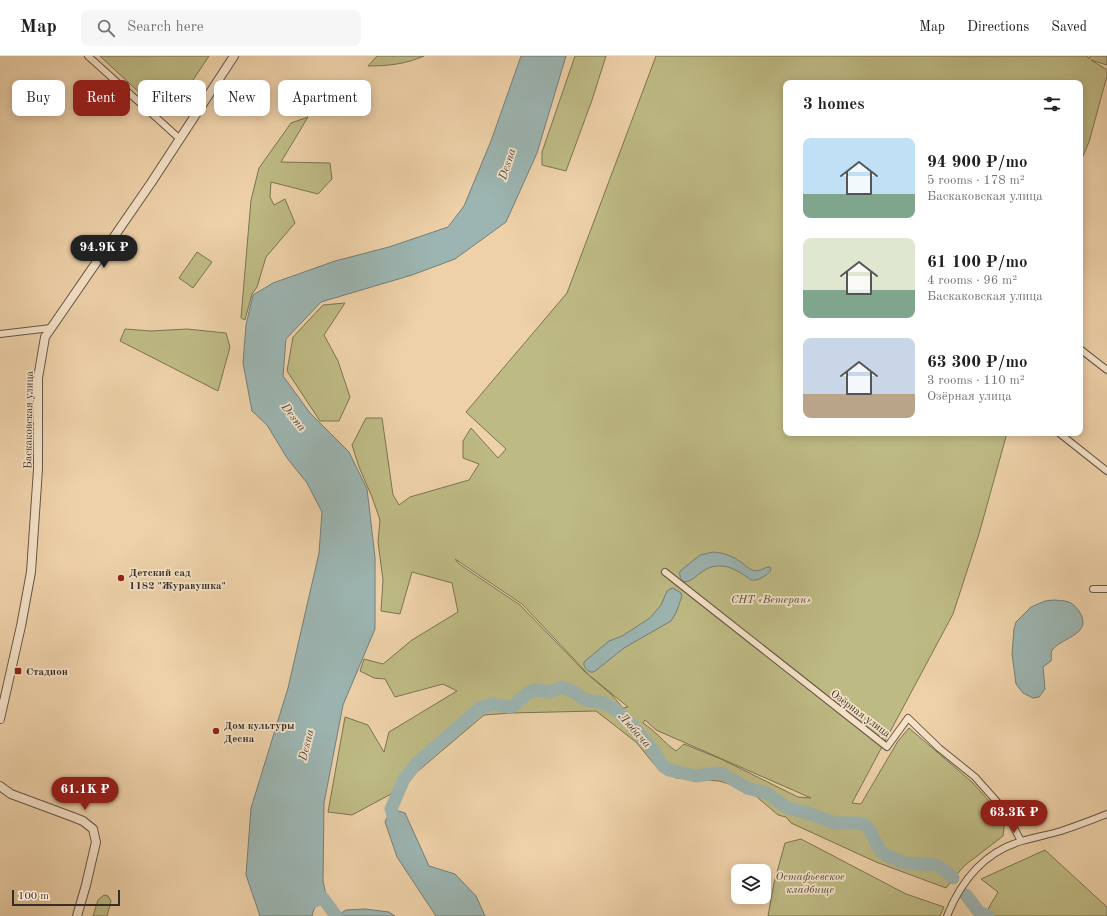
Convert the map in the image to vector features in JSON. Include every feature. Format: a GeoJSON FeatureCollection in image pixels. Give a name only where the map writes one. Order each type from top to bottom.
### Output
{"type":"FeatureCollection","features":[{"type":"Feature","properties":{"kind":"street"},"geometry":{"type":"LineString","coordinates":[[88,56],[180,139]]}},
{"type":"Feature","properties":{"kind":"street","name":"Баскаковская улица"},"geometry":{"type":"LineString","coordinates":[[0,719],[22,626],[31,572],[38,469],[38,378],[45,337],[123,226],[234,56]]}},
{"type":"Feature","properties":{"kind":"street"},"geometry":{"type":"LineString","coordinates":[[0,334],[51,328]]}},
{"type":"Feature","properties":{"kind":"street"},"geometry":{"type":"LineString","coordinates":[[1083,351],[1107,370]]}},
{"type":"Feature","properties":{"kind":"street"},"geometry":{"type":"LineString","coordinates":[[1063,436],[1107,471]]}},
{"type":"Feature","properties":{"kind":"street","name":"Озёрная улица"},"geometry":{"type":"LineString","coordinates":[[664,572],[887,747],[908,718],[939,748],[975,778],[999,804],[1021,841]]}},
{"type":"Feature","properties":{"kind":"street"},"geometry":{"type":"LineString","coordinates":[[1094,589],[1107,589]]}},
{"type":"Feature","properties":{"kind":"street"},"geometry":{"type":"LineString","coordinates":[[0,786],[11,794],[83,821],[93,828],[96,842],[77,916]]}},
{"type":"Feature","properties":{"kind":"street"},"geometry":{"type":"LineString","coordinates":[[947,916],[959,889],[971,873],[989,858],[1009,846],[1021,841],[1060,831],[1107,814]]}},
{"type":"Feature","properties":{"kind":"green space"},"geometry":{"type":"Polygon","coordinates":[[[100,56],[209,56],[193,80],[138,80],[138,91],[130,84],[130,80],[126,80],[100,56]]]}},
{"type":"Feature","properties":{"kind":"green space"},"geometry":{"type":"Polygon","coordinates":[[[377,56],[424,56],[397,64],[368,66],[377,56]]]}},
{"type":"Feature","properties":{"kind":"green space"},"geometry":{"type":"Polygon","coordinates":[[[575,56],[606,56],[592,100],[566,171],[542,165],[542,152],[575,56]]]}},
{"type":"Feature","properties":{"kind":"green space","name":"СНТ «Ветеран»"},"geometry":{"type":"Polygon","coordinates":[[[656,56],[1087,56],[1089,59],[1090,56],[1107,56],[1107,65],[1091,60],[1107,70],[1107,76],[1089,142],[1083,156],[1083,80],[783,80],[783,436],[1006,436],[979,534],[953,614],[852,803],[861,804],[898,741],[909,728],[972,782],[1005,819],[1003,836],[964,866],[946,888],[876,862],[791,823],[786,817],[778,815],[757,797],[739,787],[719,781],[676,778],[659,770],[636,742],[596,711],[484,715],[391,794],[352,815],[328,812],[345,717],[368,725],[384,752],[389,732],[457,691],[443,684],[395,697],[385,679],[374,678],[360,671],[364,659],[383,664],[412,640],[458,612],[452,583],[412,572],[400,614],[381,611],[383,580],[378,542],[380,520],[352,445],[366,418],[382,418],[393,495],[399,505],[410,497],[469,480],[479,464],[463,458],[463,441],[471,428],[498,458],[506,449],[466,412],[567,293],[656,56]],[[455,559],[459,564],[520,605],[584,671],[612,695],[623,708],[628,707],[589,675],[522,604],[455,559]],[[645,720],[643,723],[676,751],[684,744],[721,759],[798,797],[811,798],[656,730],[645,720]]]}},
{"type":"Feature","properties":{"kind":"green space"},"geometry":{"type":"Polygon","coordinates":[[[308,117],[281,162],[330,163],[332,179],[318,194],[271,182],[270,197],[274,205],[285,199],[295,223],[266,257],[257,287],[252,294],[245,320],[241,318],[251,200],[259,168],[291,123],[308,117]]]}},
{"type":"Feature","properties":{"kind":"green space"},"geometry":{"type":"Polygon","coordinates":[[[197,252],[212,262],[193,288],[179,278],[197,252]]]}},
{"type":"Feature","properties":{"kind":"green space"},"geometry":{"type":"Polygon","coordinates":[[[345,303],[324,335],[338,361],[350,397],[339,421],[320,421],[287,371],[293,337],[323,305],[345,303]]]}},
{"type":"Feature","properties":{"kind":"green space"},"geometry":{"type":"Polygon","coordinates":[[[125,329],[151,331],[187,329],[226,333],[230,347],[218,391],[120,341],[125,329]]]}},
{"type":"Feature","properties":{"kind":"green space","name":"Остафьевское кладбище"},"geometry":{"type":"Polygon","coordinates":[[[801,839],[906,894],[944,907],[940,916],[768,916],[774,883],[785,843],[801,839]]]}},
{"type":"Feature","properties":{"kind":"green space"},"geometry":{"type":"Polygon","coordinates":[[[1045,850],[1107,907],[1107,916],[984,916],[998,892],[981,879],[1045,850]]]}},
{"type":"Feature","properties":{"kind":"green space"},"geometry":{"type":"Polygon","coordinates":[[[104,895],[108,896],[111,901],[107,916],[93,916],[98,900],[104,895]]]}},
{"type":"Feature","properties":{"kind":"water","name":"Desna"},"geometry":{"type":"Polygon","coordinates":[[[521,56],[566,56],[537,153],[506,222],[455,259],[412,275],[321,302],[286,339],[283,376],[310,413],[349,452],[367,489],[375,557],[375,629],[343,705],[324,803],[323,881],[326,895],[314,909],[312,916],[260,916],[246,875],[251,808],[288,688],[319,553],[322,512],[307,483],[287,458],[267,425],[252,411],[243,363],[246,325],[253,295],[273,283],[335,261],[389,247],[448,227],[464,206],[491,141],[521,56]]]}},
{"type":"Feature","properties":{"kind":"water"},"geometry":{"type":"Polygon","coordinates":[[[713,552],[732,557],[755,571],[768,567],[770,567],[771,570],[762,578],[751,580],[735,570],[723,566],[717,566],[711,567],[693,579],[684,582],[680,577],[680,571],[700,555],[713,552]]]}},
{"type":"Feature","properties":{"kind":"water"},"geometry":{"type":"Polygon","coordinates":[[[673,588],[681,593],[682,596],[676,613],[671,621],[624,648],[594,672],[590,672],[587,669],[584,662],[609,641],[622,636],[650,618],[661,605],[667,591],[673,588]]]}},
{"type":"Feature","properties":{"kind":"water"},"geometry":{"type":"Polygon","coordinates":[[[1054,600],[1071,603],[1079,611],[1083,619],[1083,625],[1080,630],[1052,650],[1051,661],[1043,667],[1045,689],[1039,697],[1033,698],[1023,693],[1016,684],[1012,654],[1014,629],[1016,622],[1031,607],[1045,601],[1054,600]]]}},
{"type":"Feature","properties":{"kind":"water"},"geometry":{"type":"Polygon","coordinates":[[[391,809],[405,813],[429,866],[455,874],[476,896],[485,916],[436,916],[397,857],[385,822],[391,809]]]}},
{"type":"Feature","properties":{"kind":"water"},"geometry":{"type":"Polygon","coordinates":[[[365,909],[389,912],[395,916],[337,916],[346,910],[365,909]]]}},
{"type":"Feature","properties":{"kind":"waterway","name":"Любача"},"geometry":{"type":"LineString","coordinates":[[396,826],[391,809],[404,779],[416,764],[480,708],[494,704],[507,707],[513,706],[529,692],[536,690],[550,692],[562,687],[574,692],[585,700],[604,703],[616,710],[631,724],[652,749],[663,766],[669,770],[696,776],[717,773],[723,774],[747,788],[766,793],[788,808],[808,813],[835,823],[859,823],[865,825],[870,830],[878,847],[888,856],[905,863],[937,865],[953,878]]}},
{"type":"Feature","properties":{"kind":"waterway","name":"Любача"},"geometry":{"type":"LineString","coordinates":[[966,895],[979,912],[988,916]]}},
{"type":"Feature","properties":{"kind":"waterway","name":"Любача"},"geometry":{"type":"LineString","coordinates":[[306,902],[323,898],[336,916]]}},
{"type":"Feature","properties":{"kind":"place","name":"Детский сад 1182 \"Журавушка\""},"geometry":{"type":"Point","coordinates":[121,578]}},
{"type":"Feature","properties":{"kind":"place","name":"Стадион"},"geometry":{"type":"Point","coordinates":[18,671]}},
{"type":"Feature","properties":{"kind":"place","name":"Дом культуры Десна"},"geometry":{"type":"Point","coordinates":[216,731]}}]}
